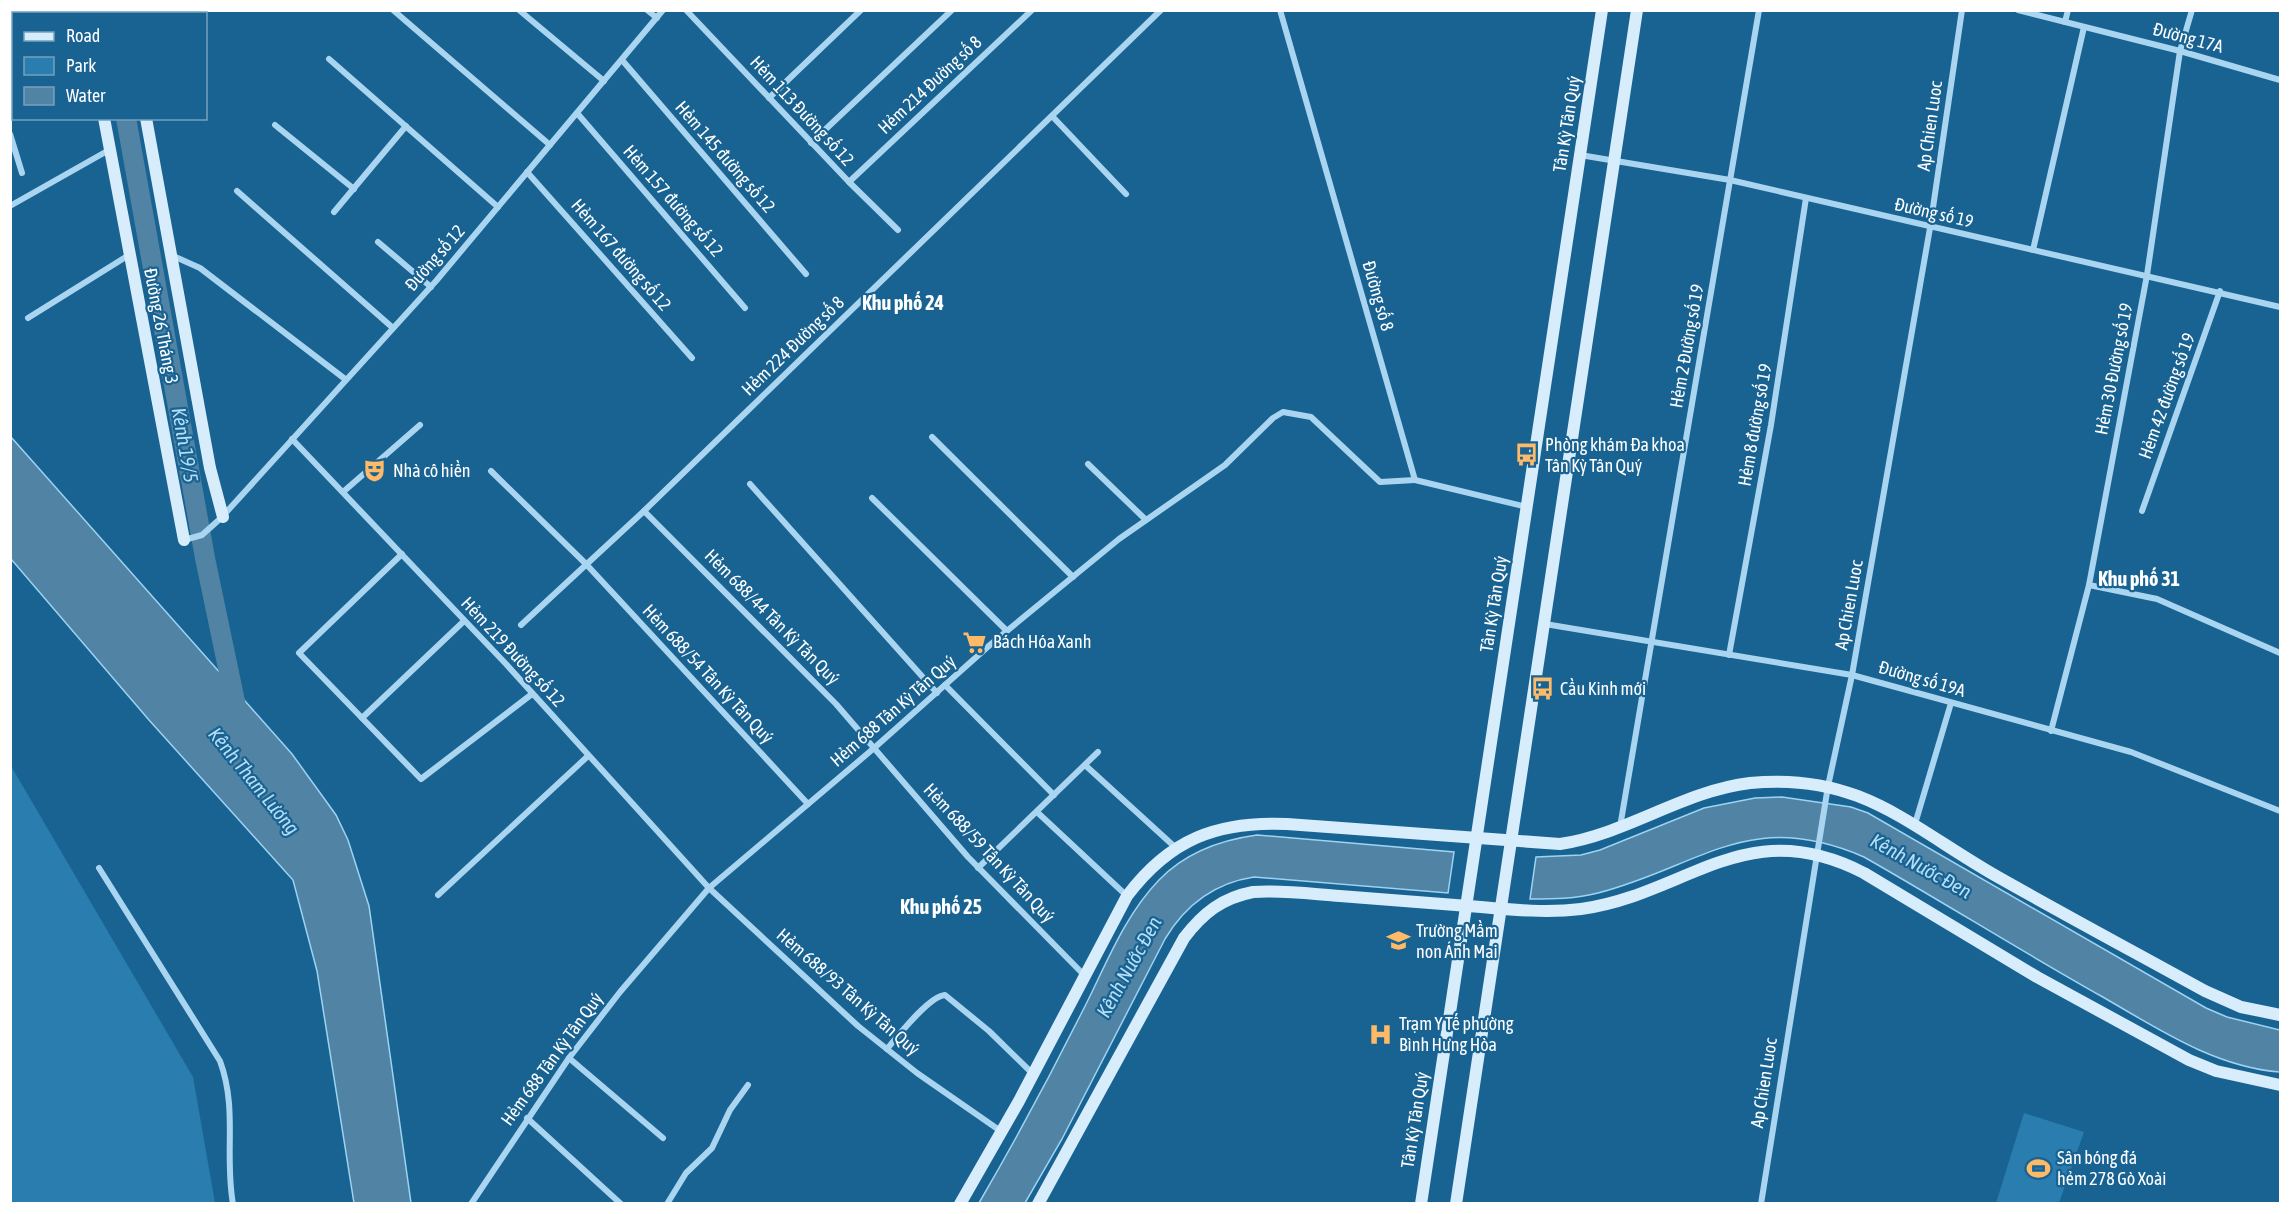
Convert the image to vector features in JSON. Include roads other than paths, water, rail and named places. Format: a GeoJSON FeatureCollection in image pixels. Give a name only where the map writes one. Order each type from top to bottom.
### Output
{"type":"FeatureCollection","features":[{"type":"Feature","properties":{"kind":"street"},"geometry":{"type":"LineString","coordinates":[[393,10],[550,145]]}},
{"type":"Feature","properties":{"kind":"street"},"geometry":{"type":"LineString","coordinates":[[519,10],[604,81]]}},
{"type":"Feature","properties":{"kind":"street"},"geometry":{"type":"LineString","coordinates":[[647,10],[657,18]]}},
{"type":"Feature","properties":{"kind":"street","name":"Đường số 12"},"geometry":{"type":"LineString","coordinates":[[184,540],[202,535],[222,517],[431,287],[663,10]]}},
{"type":"Feature","properties":{"kind":"street","name":"Hẻm 113 Đường số 12"},"geometry":{"type":"LineString","coordinates":[[686,10],[811,143],[898,230]]}},
{"type":"Feature","properties":{"kind":"street"},"geometry":{"type":"LineString","coordinates":[[769,98],[861,10]]}},
{"type":"Feature","properties":{"kind":"street"},"geometry":{"type":"LineString","coordinates":[[811,143],[952,10]]}},
{"type":"Feature","properties":{"kind":"street","name":"Hẻm 214 Đường số 8"},"geometry":{"type":"LineString","coordinates":[[849,182],[1032,10]]}},
{"type":"Feature","properties":{"kind":"street","name":"Hẻm 224 Đường số 8"},"geometry":{"type":"LineString","coordinates":[[521,625],[644,511],[1161,10]]}},
{"type":"Feature","properties":{"kind":"street","name":"Đường số 8"},"geometry":{"type":"LineString","coordinates":[[1280,10],[1415,480]]}},
{"type":"Feature","properties":{"kind":"street","name":"Tân Kỳ Tân Quý"},"geometry":{"type":"LineString","coordinates":[[1421,1203],[1602,10]]}},
{"type":"Feature","properties":{"kind":"street"},"geometry":{"type":"LineString","coordinates":[[1456,1203],[1637,10]]}},
{"type":"Feature","properties":{"kind":"street","name":"Hẻm 2 Đường số 19"},"geometry":{"type":"LineString","coordinates":[[1620,828],[1759,10]]}},
{"type":"Feature","properties":{"kind":"street","name":"Ap Chien Luoc"},"geometry":{"type":"LineString","coordinates":[[1761,1203],[1817,849],[1852,675],[1930,228],[1962,10]]}},
{"type":"Feature","properties":{"kind":"street","name":"Đường 17A"},"geometry":{"type":"LineString","coordinates":[[2018,10],[2180,51],[2280,80]]}},
{"type":"Feature","properties":{"kind":"street"},"geometry":{"type":"LineString","coordinates":[[2065,22],[2068,10]]}},
{"type":"Feature","properties":{"kind":"street","name":"Hẻm 30 Đường số 19"},"geometry":{"type":"LineString","coordinates":[[2051,731],[2089,585],[2147,275],[2180,51],[2192,10]]}},
{"type":"Feature","properties":{"kind":"street"},"geometry":{"type":"LineString","coordinates":[[2033,250],[2084,27]]}},
{"type":"Feature","properties":{"kind":"street"},"geometry":{"type":"LineString","coordinates":[[329,59],[498,207]]}},
{"type":"Feature","properties":{"kind":"street","name":"Hẻm 145 đường số 12"},"geometry":{"type":"LineString","coordinates":[[622,60],[806,274]]}},
{"type":"Feature","properties":{"kind":"street","name":"Hẻm 157 đường số 12"},"geometry":{"type":"LineString","coordinates":[[577,113],[745,308]]}},
{"type":"Feature","properties":{"kind":"street"},"geometry":{"type":"LineString","coordinates":[[1052,116],[1126,194]]}},
{"type":"Feature","properties":{"kind":"street","name":"Đường 26 Tháng 3"},"geometry":{"type":"LineString","coordinates":[[104,120],[184,540]]}},
{"type":"Feature","properties":{"kind":"street","name":"Đường 26 Tháng 3"},"geometry":{"type":"LineString","coordinates":[[146,120],[210,468],[222,517]]}},
{"type":"Feature","properties":{"kind":"street"},"geometry":{"type":"LineString","coordinates":[[274,125],[354,189]]}},
{"type":"Feature","properties":{"kind":"street"},"geometry":{"type":"LineString","coordinates":[[334,212],[405,126]]}},
{"type":"Feature","properties":{"kind":"street"},"geometry":{"type":"LineString","coordinates":[[10,134],[22,173]]}},
{"type":"Feature","properties":{"kind":"street"},"geometry":{"type":"LineString","coordinates":[[10,206],[110,149]]}},
{"type":"Feature","properties":{"kind":"street","name":"Đường số 19"},"geometry":{"type":"LineString","coordinates":[[1580,155],[1730,180],[1930,228],[2220,291],[2280,307]]}},
{"type":"Feature","properties":{"kind":"street","name":"Hẻm 167 đường số 12"},"geometry":{"type":"LineString","coordinates":[[528,172],[692,358]]}},
{"type":"Feature","properties":{"kind":"street"},"geometry":{"type":"LineString","coordinates":[[237,191],[393,328]]}},
{"type":"Feature","properties":{"kind":"street","name":"Hẻm 8 đường số 19"},"geometry":{"type":"LineString","coordinates":[[1729,655],[1771,425],[1806,198]]}},
{"type":"Feature","properties":{"kind":"street"},"geometry":{"type":"LineString","coordinates":[[378,242],[431,287]]}},
{"type":"Feature","properties":{"kind":"street"},"geometry":{"type":"LineString","coordinates":[[28,318],[129,255]]}},
{"type":"Feature","properties":{"kind":"street"},"geometry":{"type":"LineString","coordinates":[[171,255],[200,268],[345,379]]}},
{"type":"Feature","properties":{"kind":"street","name":"Hẻm 42 đường số 19"},"geometry":{"type":"LineString","coordinates":[[2142,511],[2220,291]]}},
{"type":"Feature","properties":{"kind":"street","name":"Hẻm 688 Tân Kỳ Tân Quý"},"geometry":{"type":"LineString","coordinates":[[471,1203],[526,1118],[569,1058],[620,992],[709,888],[873,749],[1007,631],[1146,520],[1226,465],[1273,418],[1283,412],[1311,417],[1380,482],[1415,480]]}},
{"type":"Feature","properties":{"kind":"street"},"geometry":{"type":"LineString","coordinates":[[343,492],[420,424]]}},
{"type":"Feature","properties":{"kind":"street"},"geometry":{"type":"LineString","coordinates":[[932,437],[1073,577]]}},
{"type":"Feature","properties":{"kind":"street","name":"Hẻm 219 Đường số 12"},"geometry":{"type":"LineString","coordinates":[[292,439],[402,554],[709,888]]}},
{"type":"Feature","properties":{"kind":"street"},"geometry":{"type":"LineString","coordinates":[[1088,464],[1146,520]]}},
{"type":"Feature","properties":{"kind":"street","name":"Hẻm 688/54 Tân Kỳ Tân Quý"},"geometry":{"type":"LineString","coordinates":[[491,471],[586,564],[808,804]]}},
{"type":"Feature","properties":{"kind":"street"},"geometry":{"type":"LineString","coordinates":[[1415,480],[1527,507]]}},
{"type":"Feature","properties":{"kind":"street"},"geometry":{"type":"LineString","coordinates":[[750,484],[937,693]]}},
{"type":"Feature","properties":{"kind":"street"},"geometry":{"type":"LineString","coordinates":[[872,498],[1007,631]]}},
{"type":"Feature","properties":{"kind":"street","name":"Hẻm 688/44 Tân Kỳ Tân Quý"},"geometry":{"type":"LineString","coordinates":[[644,511],[836,704],[873,749]]}},
{"type":"Feature","properties":{"kind":"street"},"geometry":{"type":"LineString","coordinates":[[402,554],[299,653],[421,779],[532,694]]}},
{"type":"Feature","properties":{"kind":"street"},"geometry":{"type":"LineString","coordinates":[[2089,585],[2157,599],[2280,653]]}},
{"type":"Feature","properties":{"kind":"street"},"geometry":{"type":"LineString","coordinates":[[362,718],[464,621]]}},
{"type":"Feature","properties":{"kind":"street","name":"Đường số 19A"},"geometry":{"type":"LineString","coordinates":[[1544,624],[1852,675],[2131,752],[2280,811]]}},
{"type":"Feature","properties":{"kind":"street"},"geometry":{"type":"LineString","coordinates":[[945,685],[1054,795]]}},
{"type":"Feature","properties":{"kind":"street"},"geometry":{"type":"LineString","coordinates":[[1915,824],[1951,703]]}},
{"type":"Feature","properties":{"kind":"street","name":"Hẻm 688/59 Tân Kỳ Tân Quý"},"geometry":{"type":"LineString","coordinates":[[873,749],[978,868],[1085,976]]}},
{"type":"Feature","properties":{"kind":"street"},"geometry":{"type":"LineString","coordinates":[[978,868],[1098,752]]}},
{"type":"Feature","properties":{"kind":"street"},"geometry":{"type":"LineString","coordinates":[[438,895],[588,756]]}},
{"type":"Feature","properties":{"kind":"street"},"geometry":{"type":"LineString","coordinates":[[1085,765],[1176,848]]}},
{"type":"Feature","properties":{"kind":"street"},"geometry":{"type":"LineString","coordinates":[[960,1203],[1002,1132],[1127,896],[1149,869],[1176,848],[1224,827],[1263,823],[1560,844],[1578,842],[1620,828],[1688,800],[1737,785],[1788,783],[1828,786],[1876,802],[1995,875],[2205,991],[2241,1006],[2280,1015]]}},
{"type":"Feature","properties":{"kind":"street"},"geometry":{"type":"LineString","coordinates":[[1037,812],[1127,896]]}},
{"type":"Feature","properties":{"kind":"street"},"geometry":{"type":"LineString","coordinates":[[1038,1203],[1184,938],[1214,905],[1240,894],[1269,891],[1546,912],[1583,909],[1619,900],[1716,862],[1746,854],[1817,849],[1864,873],[2037,977],[2189,1060],[2216,1071],[2280,1084]]}},
{"type":"Feature","properties":{"kind":"street"},"geometry":{"type":"LineString","coordinates":[[99,868],[220,1061],[229,1084],[232,1203]]}},
{"type":"Feature","properties":{"kind":"street","name":"Hẻm 688/93 Tân Kỳ Tân Quý"},"geometry":{"type":"LineString","coordinates":[[709,888],[858,1026],[1002,1132]]}},
{"type":"Feature","properties":{"kind":"street"},"geometry":{"type":"LineString","coordinates":[[887,1049],[930,1003],[941,995],[945,995],[989,1031],[1033,1074]]}},
{"type":"Feature","properties":{"kind":"street"},"geometry":{"type":"LineString","coordinates":[[569,1058],[663,1138]]}},
{"type":"Feature","properties":{"kind":"street"},"geometry":{"type":"LineString","coordinates":[[667,1203],[686,1173],[712,1148],[730,1110],[748,1085]]}},
{"type":"Feature","properties":{"kind":"street"},"geometry":{"type":"LineString","coordinates":[[526,1118],[621,1203]]}},
{"type":"Feature","properties":{"kind":"water","name":"Kênh Tham Lương"},"geometry":{"type":"Polygon","coordinates":[[[11,437],[292,754],[336,815],[348,840],[369,906],[411,1203],[354,1203],[317,971],[293,880],[149,720],[11,559],[11,437]]]}},
{"type":"Feature","properties":{"kind":"water","name":"Kênh Nước Đen"},"geometry":{"type":"Polygon","coordinates":[[[1782,797],[1851,807],[1868,813],[2206,1008],[2227,1017],[2280,1030],[2280,1072],[2232,1063],[2187,1044],[2143,1021],[1864,857],[1824,843],[1788,838],[1756,839],[1726,846],[1635,882],[1598,893],[1572,898],[1530,899],[1536,857],[1581,855],[1600,850],[1704,808],[1755,798],[1782,797]]]}},
{"type":"Feature","properties":{"kind":"water","name":"Kênh Nước Đen"},"geometry":{"type":"Polygon","coordinates":[[[1257,835],[1454,852],[1448,893],[1254,877],[1226,884],[1202,897],[1182,915],[1165,939],[1062,1139],[1025,1203],[979,1203],[1044,1086],[1115,944],[1146,895],[1169,871],[1192,855],[1230,840],[1257,835]]]}},
{"type":"Feature","properties":{"kind":"waterway","name":"Kênh 19/5"},"geometry":{"type":"LineString","coordinates":[[126,120],[205,558],[237,711]]}},
{"type":"Feature","properties":{"kind":"place","name":"Phòng khám Đa khoa Tân Kỳ Tân Quý"},"geometry":{"type":"Point","coordinates":[1527,455]}},
{"type":"Feature","properties":{"kind":"place","name":"Nhà cô hiền"},"geometry":{"type":"Point","coordinates":[375,471]}},
{"type":"Feature","properties":{"kind":"place","name":"Bách Hóa Xanh"},"geometry":{"type":"Point","coordinates":[975,642]}},
{"type":"Feature","properties":{"kind":"place","name":"Cầu Kinh mới"},"geometry":{"type":"Point","coordinates":[1542,689]}},
{"type":"Feature","properties":{"kind":"place","name":"Trường Mầm non Ánh Mai"},"geometry":{"type":"Point","coordinates":[1398,941]}},
{"type":"Feature","properties":{"kind":"place","name":"Trạm Y Tế phường Bình Hưng Hòa"},"geometry":{"type":"Point","coordinates":[1381,1034]}},
{"type":"Feature","properties":{"kind":"place","name":"Sân bóng đá hẻm 278 Gò Xoài"},"geometry":{"type":"Point","coordinates":[2039,1168]}},
{"type":"Feature","properties":{"kind":"district","name":"Khu phố 24"},"geometry":{"type":"Point","coordinates":[903,303]}},
{"type":"Feature","properties":{"kind":"district","name":"Khu phố 31"},"geometry":{"type":"Point","coordinates":[2139,579]}},
{"type":"Feature","properties":{"kind":"district","name":"Khu phố 25"},"geometry":{"type":"Point","coordinates":[941,907]}}]}
